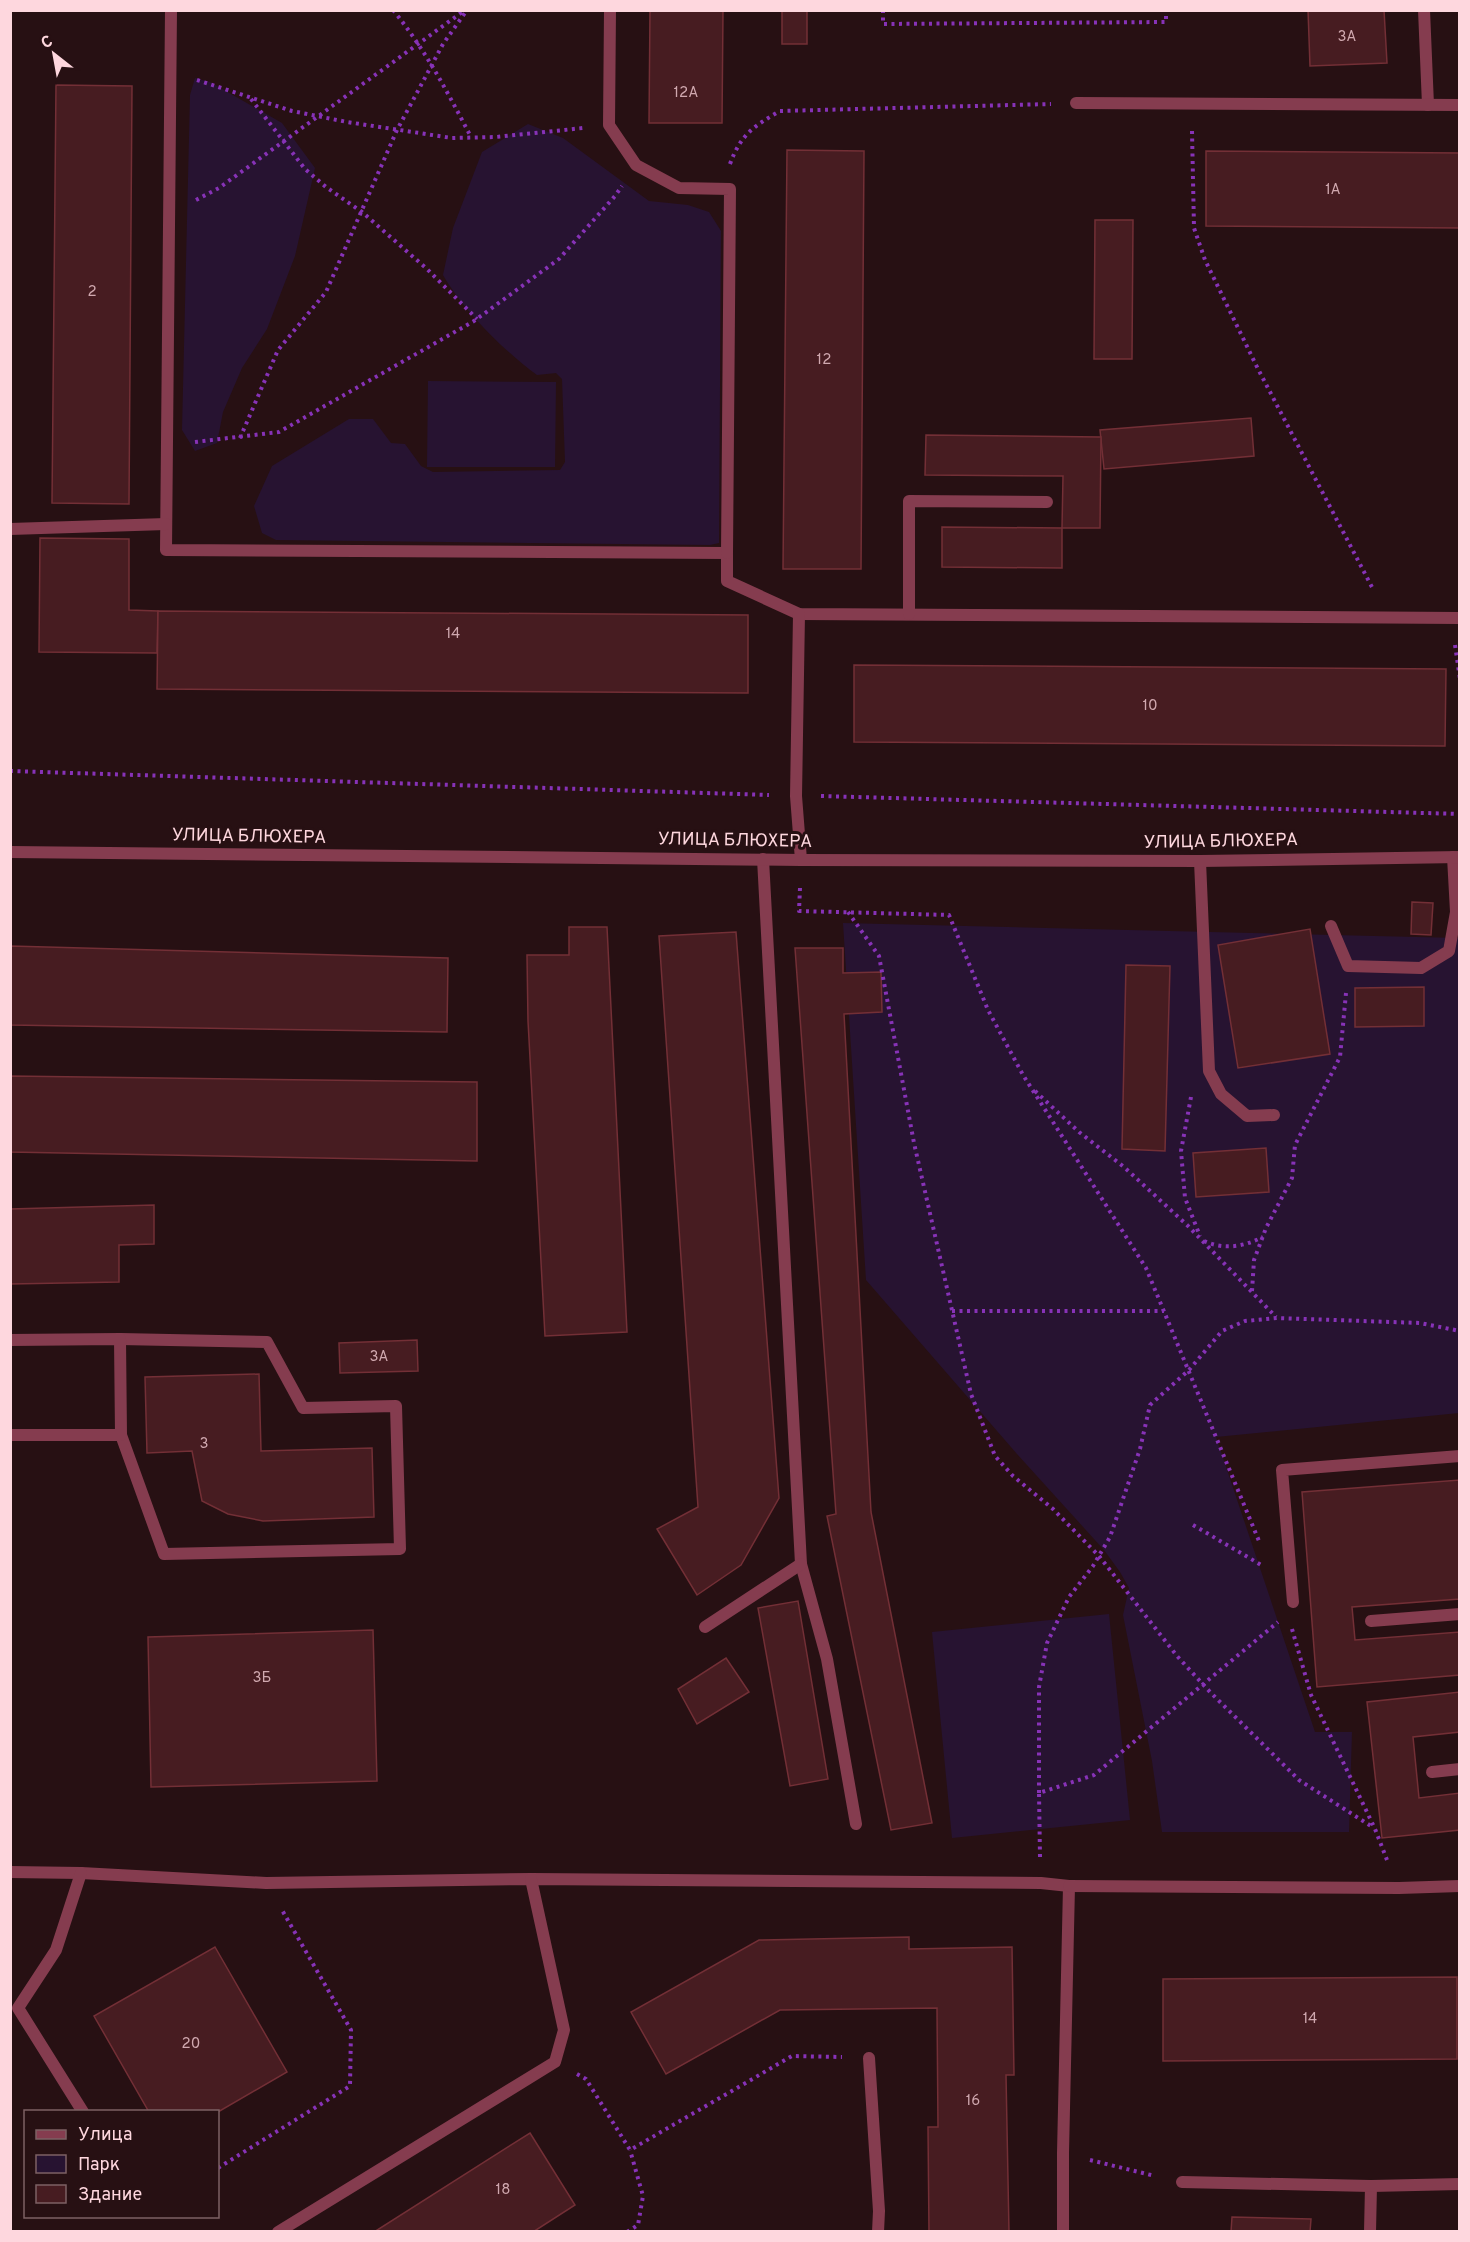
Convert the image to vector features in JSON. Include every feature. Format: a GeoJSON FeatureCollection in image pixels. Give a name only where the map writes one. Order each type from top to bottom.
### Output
{"type":"FeatureCollection","features":[{"type":"Feature","properties":{"kind":"street"},"geometry":{"type":"LineString","coordinates":[[171,10],[166,550],[727,553]]}},
{"type":"Feature","properties":{"kind":"street"},"geometry":{"type":"LineString","coordinates":[[610,10],[609,125],[636,165],[679,188],[730,189],[727,580],[799,614],[1455,618]]}},
{"type":"Feature","properties":{"kind":"street"},"geometry":{"type":"LineString","coordinates":[[1424,10],[1428,105]]}},
{"type":"Feature","properties":{"kind":"street"},"geometry":{"type":"LineString","coordinates":[[1076,103],[1460,105]]}},
{"type":"Feature","properties":{"kind":"street"},"geometry":{"type":"LineString","coordinates":[[909,614],[909,501],[1047,502]]}},
{"type":"Feature","properties":{"kind":"street"},"geometry":{"type":"LineString","coordinates":[[10,529],[166,524]]}},
{"type":"Feature","properties":{"kind":"street"},"geometry":{"type":"LineString","coordinates":[[799,614],[796,796],[801,860]]}},
{"type":"Feature","properties":{"kind":"street","name":"УЛИЦА БЛЮХЕРА"},"geometry":{"type":"LineString","coordinates":[[10,852],[801,860],[1200,861],[1456,857]]}},
{"type":"Feature","properties":{"kind":"street"},"geometry":{"type":"LineString","coordinates":[[1331,926],[1348,966],[1421,968],[1449,951],[1456,912],[1456,857]]}},
{"type":"Feature","properties":{"kind":"street"},"geometry":{"type":"LineString","coordinates":[[763,859],[801,1564],[827,1659],[856,1824]]}},
{"type":"Feature","properties":{"kind":"street"},"geometry":{"type":"LineString","coordinates":[[1200,861],[1209,1071],[1221,1094],[1247,1116],[1274,1115]]}},
{"type":"Feature","properties":{"kind":"street"},"geometry":{"type":"LineString","coordinates":[[10,1340],[120,1340],[267,1342],[303,1408],[396,1406],[400,1549],[164,1554],[121,1435],[120,1340]]}},
{"type":"Feature","properties":{"kind":"street"},"geometry":{"type":"LineString","coordinates":[[10,1435],[121,1435]]}},
{"type":"Feature","properties":{"kind":"street"},"geometry":{"type":"LineString","coordinates":[[1293,1602],[1282,1470],[1460,1456]]}},
{"type":"Feature","properties":{"kind":"street"},"geometry":{"type":"LineString","coordinates":[[705,1627],[801,1564]]}},
{"type":"Feature","properties":{"kind":"street"},"geometry":{"type":"LineString","coordinates":[[1371,1621],[1460,1614]]}},
{"type":"Feature","properties":{"kind":"street"},"geometry":{"type":"LineString","coordinates":[[1432,1772],[1460,1769]]}},
{"type":"Feature","properties":{"kind":"street"},"geometry":{"type":"LineString","coordinates":[[10,1872],[81,1873],[266,1883],[531,1879],[1041,1883],[1069,1886],[1399,1888],[1460,1886]]}},
{"type":"Feature","properties":{"kind":"street"},"geometry":{"type":"LineString","coordinates":[[81,1873],[56,1950],[18,2008],[82,2110]]}},
{"type":"Feature","properties":{"kind":"street"},"geometry":{"type":"LineString","coordinates":[[278,2232],[555,2062],[564,2030],[531,1879]]}},
{"type":"Feature","properties":{"kind":"street"},"geometry":{"type":"LineString","coordinates":[[1063,2232],[1069,1886]]}},
{"type":"Feature","properties":{"kind":"street"},"geometry":{"type":"LineString","coordinates":[[869,2058],[879,2211],[878,2232]]}},
{"type":"Feature","properties":{"kind":"street"},"geometry":{"type":"LineString","coordinates":[[1182,2182],[1371,2186],[1460,2184]]}},
{"type":"Feature","properties":{"kind":"street"},"geometry":{"type":"LineString","coordinates":[[1370,2232],[1371,2186]]}},
{"type":"Feature","properties":{"kind":"path"},"geometry":{"type":"LineString","coordinates":[[393,10],[432,64],[471,137]]}},
{"type":"Feature","properties":{"kind":"path"},"geometry":{"type":"LineString","coordinates":[[169,214],[219,188],[466,10]]}},
{"type":"Feature","properties":{"kind":"path"},"geometry":{"type":"LineString","coordinates":[[240,438],[279,350],[326,292],[398,130],[443,44],[466,10]]}},
{"type":"Feature","properties":{"kind":"path"},"geometry":{"type":"LineString","coordinates":[[883,10],[883,24],[1166,22],[1166,10]]}},
{"type":"Feature","properties":{"kind":"path"},"geometry":{"type":"LineString","coordinates":[[170,72],[292,111],[452,138],[496,137],[609,125]]}},
{"type":"Feature","properties":{"kind":"path"},"geometry":{"type":"LineString","coordinates":[[250,98],[305,169],[362,212],[427,269],[477,319]]}},
{"type":"Feature","properties":{"kind":"path"},"geometry":{"type":"LineString","coordinates":[[730,189],[730,165],[737,146],[752,127],[780,111],[1076,103]]}},
{"type":"Feature","properties":{"kind":"path"},"geometry":{"type":"LineString","coordinates":[[1191,104],[1194,228],[1205,260],[1257,367],[1388,617]]}},
{"type":"Feature","properties":{"kind":"path"},"geometry":{"type":"LineString","coordinates":[[167,445],[279,432],[477,319],[558,259],[615,196],[636,165]]}},
{"type":"Feature","properties":{"kind":"path"},"geometry":{"type":"LineString","coordinates":[[1455,618],[1460,679]]}},
{"type":"Feature","properties":{"kind":"path"},"geometry":{"type":"LineString","coordinates":[[10,771],[1460,814]]}},
{"type":"Feature","properties":{"kind":"path"},"geometry":{"type":"LineString","coordinates":[[801,860],[799,911],[949,915],[988,1010],[1030,1087],[1146,1268],[1262,1550]]}},
{"type":"Feature","properties":{"kind":"path"},"geometry":{"type":"LineString","coordinates":[[849,912],[879,956],[914,1143],[971,1394],[995,1456],[1013,1476],[1053,1509],[1099,1556],[1177,1656],[1203,1685],[1299,1780],[1375,1828]]}},
{"type":"Feature","properties":{"kind":"path"},"geometry":{"type":"LineString","coordinates":[[1252,1291],[1254,1260],[1292,1178],[1295,1145],[1340,1057],[1348,966]]}},
{"type":"Feature","properties":{"kind":"path"},"geometry":{"type":"LineString","coordinates":[[1209,1071],[1190,1099],[1181,1151],[1185,1198],[1202,1240],[1217,1247],[1250,1244],[1263,1237]]}},
{"type":"Feature","properties":{"kind":"path"},"geometry":{"type":"LineString","coordinates":[[1030,1087],[1079,1132],[1124,1167],[1202,1240],[1277,1318]]}},
{"type":"Feature","properties":{"kind":"path"},"geometry":{"type":"LineString","coordinates":[[952,1311],[1164,1311]]}},
{"type":"Feature","properties":{"kind":"path"},"geometry":{"type":"LineString","coordinates":[[1041,1883],[1039,1687],[1047,1643],[1069,1597],[1110,1537],[1140,1449],[1150,1405],[1189,1370],[1222,1331],[1245,1321],[1277,1318],[1420,1323],[1460,1331]]}},
{"type":"Feature","properties":{"kind":"path"},"geometry":{"type":"LineString","coordinates":[[1193,1525],[1271,1571],[1267,1560]]}},
{"type":"Feature","properties":{"kind":"path"},"geometry":{"type":"LineString","coordinates":[[1039,1793],[1094,1775],[1280,1621]]}},
{"type":"Feature","properties":{"kind":"path"},"geometry":{"type":"LineString","coordinates":[[1291,1624],[1311,1695],[1375,1828],[1399,1888]]}},
{"type":"Feature","properties":{"kind":"path"},"geometry":{"type":"LineString","coordinates":[[219,2167],[350,2086],[351,2030],[266,1883]]}},
{"type":"Feature","properties":{"kind":"path"},"geometry":{"type":"LineString","coordinates":[[630,2150],[792,2056],[869,2058]]}},
{"type":"Feature","properties":{"kind":"path"},"geometry":{"type":"LineString","coordinates":[[555,2062],[586,2079],[630,2150],[643,2196],[638,2225],[627,2232]]}},
{"type":"Feature","properties":{"kind":"path"},"geometry":{"type":"LineString","coordinates":[[1063,2153],[1182,2182]]}},
{"type":"Feature","properties":{"kind":"green space"},"geometry":{"type":"Polygon","coordinates":[[[195,78],[210,82],[282,123],[315,168],[295,256],[267,329],[242,368],[223,412],[217,443],[195,451],[182,430],[190,95],[195,78]]]}},
{"type":"Feature","properties":{"kind":"green space"},"geometry":{"type":"Polygon","coordinates":[[[528,124],[563,138],[649,201],[688,205],[709,212],[721,231],[719,543],[710,545],[276,540],[262,533],[254,506],[272,466],[349,419],[373,419],[391,443],[405,444],[421,466],[433,472],[560,470],[565,462],[562,379],[556,373],[537,375],[511,354],[473,316],[443,275],[453,228],[482,152],[528,124]]]}},
{"type":"Feature","properties":{"kind":"green space"},"geometry":{"type":"Polygon","coordinates":[[[428,381],[556,382],[555,467],[427,467],[428,381]]]}},
{"type":"Feature","properties":{"kind":"green space"},"geometry":{"type":"Polygon","coordinates":[[[843,923],[1459,938],[1459,1413],[1216,1437],[1315,1732],[1352,1732],[1349,1832],[1162,1832],[1152,1761],[1123,1615],[1129,1588],[1104,1550],[866,1280],[843,923]]]}},
{"type":"Feature","properties":{"kind":"green space"},"geometry":{"type":"Polygon","coordinates":[[[1109,1614],[1130,1820],[952,1838],[932,1632],[1109,1614]]]}},
{"type":"Feature","properties":{"kind":"building"},"geometry":{"type":"Polygon","coordinates":[[[650,10],[723,10],[722,123],[649,123],[650,10]]]}},
{"type":"Feature","properties":{"kind":"building"},"geometry":{"type":"Polygon","coordinates":[[[782,10],[807,10],[807,44],[782,44],[782,10]]]}},
{"type":"Feature","properties":{"kind":"building"},"geometry":{"type":"Polygon","coordinates":[[[1308,10],[1384,10],[1387,63],[1310,66],[1308,10]]]}},
{"type":"Feature","properties":{"kind":"building"},"geometry":{"type":"Polygon","coordinates":[[[56,85],[132,86],[129,504],[52,503],[56,85]]]}},
{"type":"Feature","properties":{"kind":"building"},"geometry":{"type":"Polygon","coordinates":[[[787,150],[864,151],[861,569],[783,569],[787,150]]]}},
{"type":"Feature","properties":{"kind":"building"},"geometry":{"type":"Polygon","coordinates":[[[1206,151],[1460,153],[1460,228],[1206,226],[1206,151]]]}},
{"type":"Feature","properties":{"kind":"building"},"geometry":{"type":"Polygon","coordinates":[[[1095,220],[1133,220],[1132,359],[1094,359],[1095,220]]]}},
{"type":"Feature","properties":{"kind":"building"},"geometry":{"type":"Polygon","coordinates":[[[1251,418],[1254,456],[1104,469],[1100,430],[1251,418]]]}},
{"type":"Feature","properties":{"kind":"building"},"geometry":{"type":"Polygon","coordinates":[[[926,435],[1101,437],[1100,528],[1062,528],[1063,476],[925,475],[926,435]]]}},
{"type":"Feature","properties":{"kind":"building"},"geometry":{"type":"Polygon","coordinates":[[[942,527],[1062,528],[1062,568],[942,567],[942,527]]]}},
{"type":"Feature","properties":{"kind":"building"},"geometry":{"type":"Polygon","coordinates":[[[40,538],[129,539],[129,610],[158,611],[157,653],[39,652],[40,538]]]}},
{"type":"Feature","properties":{"kind":"building"},"geometry":{"type":"Polygon","coordinates":[[[158,611],[748,615],[748,693],[157,689],[158,611]]]}},
{"type":"Feature","properties":{"kind":"building"},"geometry":{"type":"Polygon","coordinates":[[[854,665],[1446,669],[1445,746],[854,742],[854,665]]]}},
{"type":"Feature","properties":{"kind":"building"},"geometry":{"type":"Polygon","coordinates":[[[1412,902],[1433,903],[1431,935],[1411,934],[1412,902]]]}},
{"type":"Feature","properties":{"kind":"building"},"geometry":{"type":"Polygon","coordinates":[[[569,927],[607,927],[627,1332],[545,1336],[528,1021],[527,955],[569,955],[569,927]]]}},
{"type":"Feature","properties":{"kind":"building"},"geometry":{"type":"Polygon","coordinates":[[[1310,929],[1330,1054],[1238,1068],[1218,945],[1310,929]]]}},
{"type":"Feature","properties":{"kind":"building"},"geometry":{"type":"Polygon","coordinates":[[[736,932],[779,1498],[741,1565],[697,1595],[657,1529],[698,1507],[659,936],[736,932]]]}},
{"type":"Feature","properties":{"kind":"building"},"geometry":{"type":"Polygon","coordinates":[[[10,946],[448,958],[447,1032],[10,1025],[10,946]]]}},
{"type":"Feature","properties":{"kind":"building"},"geometry":{"type":"Polygon","coordinates":[[[795,948],[843,948],[843,973],[881,972],[882,1012],[844,1014],[871,1512],[932,1823],[891,1830],[827,1516],[836,1514],[795,948]]]}},
{"type":"Feature","properties":{"kind":"building"},"geometry":{"type":"Polygon","coordinates":[[[1126,965],[1170,966],[1165,1151],[1122,1149],[1126,965]]]}},
{"type":"Feature","properties":{"kind":"building"},"geometry":{"type":"Polygon","coordinates":[[[1424,987],[1424,1026],[1355,1027],[1355,988],[1424,987]]]}},
{"type":"Feature","properties":{"kind":"building"},"geometry":{"type":"Polygon","coordinates":[[[10,1076],[477,1082],[477,1161],[10,1152],[10,1076]]]}},
{"type":"Feature","properties":{"kind":"building"},"geometry":{"type":"Polygon","coordinates":[[[1266,1148],[1269,1192],[1196,1197],[1193,1153],[1266,1148]]]}},
{"type":"Feature","properties":{"kind":"building"},"geometry":{"type":"Polygon","coordinates":[[[154,1205],[154,1244],[119,1245],[119,1282],[10,1284],[10,1209],[154,1205]]]}},
{"type":"Feature","properties":{"kind":"building"},"geometry":{"type":"Polygon","coordinates":[[[417,1340],[418,1371],[340,1373],[339,1343],[417,1340]]]}},
{"type":"Feature","properties":{"kind":"building"},"geometry":{"type":"Polygon","coordinates":[[[259,1374],[261,1451],[372,1448],[374,1517],[263,1521],[228,1514],[202,1501],[192,1451],[147,1453],[145,1377],[259,1374]]]}},
{"type":"Feature","properties":{"kind":"building"},"geometry":{"type":"Polygon","coordinates":[[[1460,1480],[1460,1599],[1352,1607],[1355,1640],[1460,1632],[1460,1675],[1317,1687],[1302,1492],[1460,1480]]]}},
{"type":"Feature","properties":{"kind":"building"},"geometry":{"type":"Polygon","coordinates":[[[798,1601],[828,1779],[790,1786],[758,1608],[798,1601]]]}},
{"type":"Feature","properties":{"kind":"building"},"geometry":{"type":"Polygon","coordinates":[[[373,1630],[377,1781],[151,1787],[148,1637],[373,1630]]]}},
{"type":"Feature","properties":{"kind":"building"},"geometry":{"type":"Polygon","coordinates":[[[726,1658],[749,1692],[697,1724],[678,1689],[726,1658]]]}},
{"type":"Feature","properties":{"kind":"building"},"geometry":{"type":"Polygon","coordinates":[[[1460,1692],[1460,1732],[1413,1737],[1419,1798],[1460,1793],[1460,1830],[1382,1838],[1367,1702],[1460,1692]]]}},
{"type":"Feature","properties":{"kind":"building"},"geometry":{"type":"Polygon","coordinates":[[[909,1937],[909,1949],[1012,1947],[1014,2075],[1006,2075],[1009,2232],[929,2232],[928,2127],[938,2127],[937,2008],[780,2010],[666,2074],[631,2012],[759,1940],[909,1937]]]}},
{"type":"Feature","properties":{"kind":"building"},"geometry":{"type":"Polygon","coordinates":[[[215,1947],[287,2072],[219,2111],[148,2110],[94,2016],[215,1947]]]}},
{"type":"Feature","properties":{"kind":"building"},"geometry":{"type":"Polygon","coordinates":[[[1457,1977],[1457,2059],[1163,2061],[1163,1979],[1457,1977]]]}},
{"type":"Feature","properties":{"kind":"building"},"geometry":{"type":"Polygon","coordinates":[[[530,2133],[575,2205],[533,2232],[374,2232],[530,2133]]]}},
{"type":"Feature","properties":{"kind":"building"},"geometry":{"type":"Polygon","coordinates":[[[1232,2217],[1311,2219],[1310,2232],[1231,2232],[1232,2217]]]}}]}
